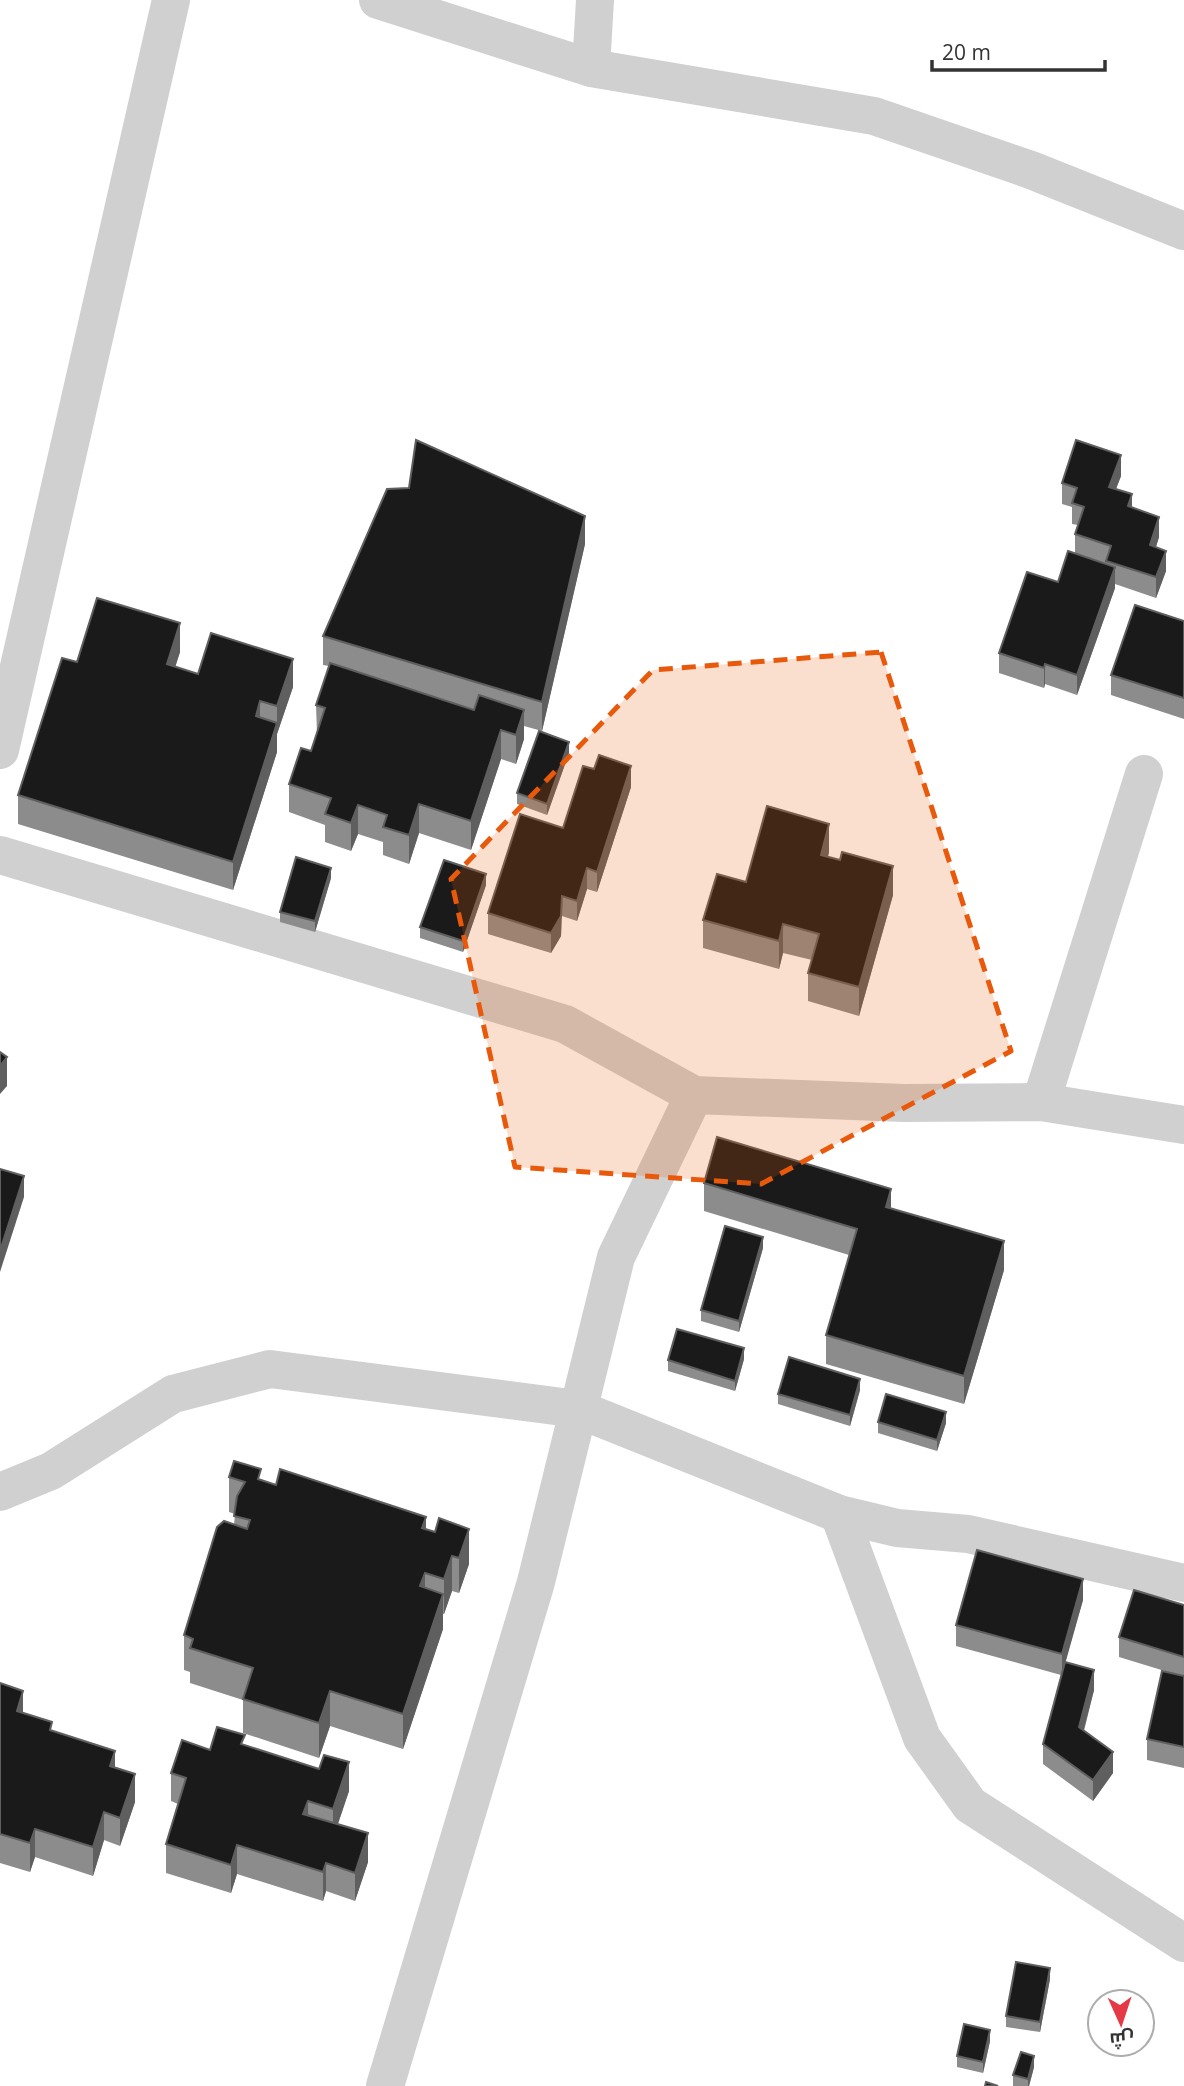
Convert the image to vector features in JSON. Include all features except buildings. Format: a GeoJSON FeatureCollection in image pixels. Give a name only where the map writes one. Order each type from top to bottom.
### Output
{"type":"FeatureCollection","features":[{"type":"Feature","properties":{"kind":"street"},"geometry":{"type":"LineString","coordinates":[[0,750],[171,0]]}},
{"type":"Feature","properties":{"kind":"street"},"geometry":{"type":"LineString","coordinates":[[379,0],[591,68],[874,116],[1031,170],[1184,231]]}},
{"type":"Feature","properties":{"kind":"street"},"geometry":{"type":"LineString","coordinates":[[591,68],[595,0]]}},
{"type":"Feature","properties":{"kind":"street"},"geometry":{"type":"LineString","coordinates":[[1041,1102],[1144,774]]}},
{"type":"Feature","properties":{"kind":"street"},"geometry":{"type":"LineString","coordinates":[[0,855],[565,1024],[694,1095],[904,1103],[1041,1102],[1184,1125]]}},
{"type":"Feature","properties":{"kind":"street"},"geometry":{"type":"LineString","coordinates":[[385,2086],[536,1582],[616,1257],[694,1095]]}},
{"type":"Feature","properties":{"kind":"street"},"geometry":{"type":"LineString","coordinates":[[0,1492],[51,1471],[173,1394],[270,1369],[578,1409],[839,1514],[897,1528],[968,1534],[1184,1583]]}},
{"type":"Feature","properties":{"kind":"street"},"geometry":{"type":"LineString","coordinates":[[839,1514],[922,1738],[970,1805],[1184,1943]]}},
{"type":"Feature","properties":{"kind":"highlighted area"},"geometry":{"type":"Polygon","coordinates":[[[881,652],[1011,1051],[761,1184],[515,1167],[451,879],[653,670],[881,652]]]}}]}
